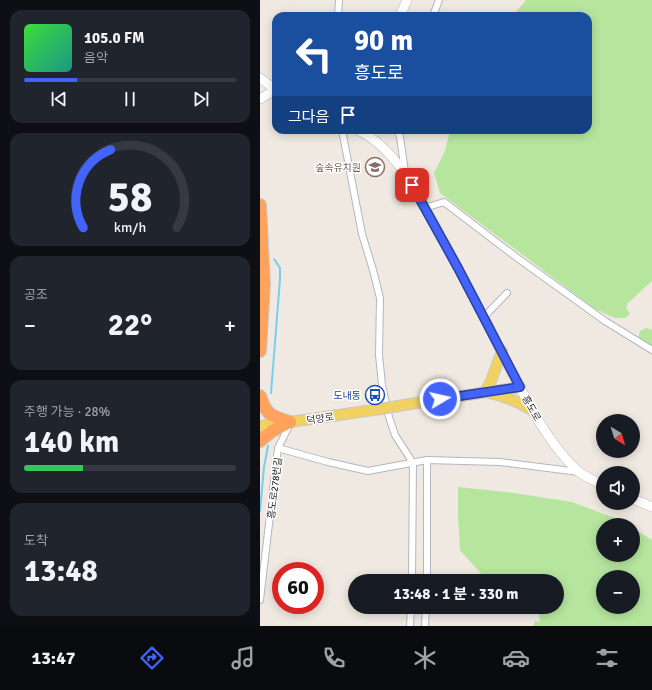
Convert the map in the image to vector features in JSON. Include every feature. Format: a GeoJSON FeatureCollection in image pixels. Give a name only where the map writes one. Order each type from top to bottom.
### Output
{"type":"FeatureCollection","features":[{"type":"Feature","properties":{"kind":"highway"},"geometry":{"type":"LineString","coordinates":[[260,205],[264,284],[260,351]]}},
{"type":"Feature","properties":{"kind":"highway"},"geometry":{"type":"LineString","coordinates":[[260,396],[264,408],[269,413],[274,417],[290,422]]}},
{"type":"Feature","properties":{"kind":"highway"},"geometry":{"type":"LineString","coordinates":[[260,441],[272,431],[290,422]]}},
{"type":"Feature","properties":{"kind":"main road"},"geometry":{"type":"LineString","coordinates":[[485,392],[491,381],[502,351]]}},
{"type":"Feature","properties":{"kind":"main road"},"geometry":{"type":"LineString","coordinates":[[485,392],[520,387]]}},
{"type":"Feature","properties":{"kind":"main road"},"geometry":{"type":"LineString","coordinates":[[485,392],[499,394],[532,410]]}},
{"type":"Feature","properties":{"kind":"main road","name":"덕양로"},"geometry":{"type":"LineString","coordinates":[[260,426],[485,392]]}},
{"type":"Feature","properties":{"kind":"street"},"geometry":{"type":"LineString","coordinates":[[338,12],[339,0]]}},
{"type":"Feature","properties":{"kind":"street"},"geometry":{"type":"LineString","coordinates":[[402,12],[407,0]]}},
{"type":"Feature","properties":{"kind":"street"},"geometry":{"type":"LineString","coordinates":[[434,12],[439,0]]}},
{"type":"Feature","properties":{"kind":"street"},"geometry":{"type":"LineString","coordinates":[[260,78],[272,87]]}},
{"type":"Feature","properties":{"kind":"street"},"geometry":{"type":"LineString","coordinates":[[260,99],[272,92]]}},
{"type":"Feature","properties":{"kind":"street"},"geometry":{"type":"LineString","coordinates":[[343,134],[362,234],[380,298],[379,355],[382,385],[389,417],[395,435],[413,463],[412,574]]}},
{"type":"Feature","properties":{"kind":"street","name":"흥도로"},"geometry":{"type":"LineString","coordinates":[[365,134],[384,148],[406,174],[484,317],[532,410],[555,446],[580,472],[596,481]]}},
{"type":"Feature","properties":{"kind":"street"},"geometry":{"type":"LineString","coordinates":[[399,134],[406,174]]}},
{"type":"Feature","properties":{"kind":"street"},"geometry":{"type":"LineString","coordinates":[[425,208],[444,202],[516,257],[605,321],[652,350]]}},
{"type":"Feature","properties":{"kind":"street"},"geometry":{"type":"LineString","coordinates":[[484,317],[507,294]]}},
{"type":"Feature","properties":{"kind":"street","name":"흥도로278번길"},"geometry":{"type":"LineString","coordinates":[[260,600],[278,448],[290,422]]}},
{"type":"Feature","properties":{"kind":"street","name":"흥도로278번길"},"geometry":{"type":"LineString","coordinates":[[278,448],[368,471],[427,460],[500,462],[580,472]]}},
{"type":"Feature","properties":{"kind":"street"},"geometry":{"type":"LineString","coordinates":[[427,460],[427,574]]}},
{"type":"Feature","properties":{"kind":"street"},"geometry":{"type":"LineString","coordinates":[[640,502],[652,507]]}},
{"type":"Feature","properties":{"kind":"street"},"geometry":{"type":"LineString","coordinates":[[410,626],[411,614]]}},
{"type":"Feature","properties":{"kind":"street"},"geometry":{"type":"LineString","coordinates":[[425,626],[426,614]]}},
{"type":"Feature","properties":{"kind":"green space"},"geometry":{"type":"Polygon","coordinates":[[[526,0],[652,0],[652,281],[628,303],[626,308],[630,314],[625,318],[615,318],[595,309],[440,193],[434,173],[445,151],[449,134],[592,134],[592,12],[516,12],[526,0]]]}},
{"type":"Feature","properties":{"kind":"green space"},"geometry":{"type":"Polygon","coordinates":[[[646,328],[652,330],[652,346],[641,342],[638,338],[640,331],[646,328]]]}},
{"type":"Feature","properties":{"kind":"green space"},"geometry":{"type":"Polygon","coordinates":[[[458,487],[514,493],[572,502],[615,518],[596,518],[596,562],[640,562],[640,532],[652,540],[652,626],[533,626],[535,621],[540,622],[538,614],[564,614],[564,574],[481,574],[460,550],[458,487]]]}},
{"type":"Feature","properties":{"kind":"waterway"},"geometry":{"type":"LineString","coordinates":[[271,393],[280,279],[280,268],[274,259]]}},
{"type":"Feature","properties":{"kind":"waterway"},"geometry":{"type":"LineString","coordinates":[[260,511],[264,467],[268,446]]}},
{"type":"Feature","properties":{"kind":"place","name":"숲속유치원"},"geometry":{"type":"Point","coordinates":[375,167]}},
{"type":"Feature","properties":{"kind":"place","name":"도내동"},"geometry":{"type":"Point","coordinates":[375,395]}},
{"type":"Feature","properties":{"kind":"route"},"geometry":{"type":"LineString","coordinates":[[412,185],[458,268],[520,387],[440,399]]}}]}
